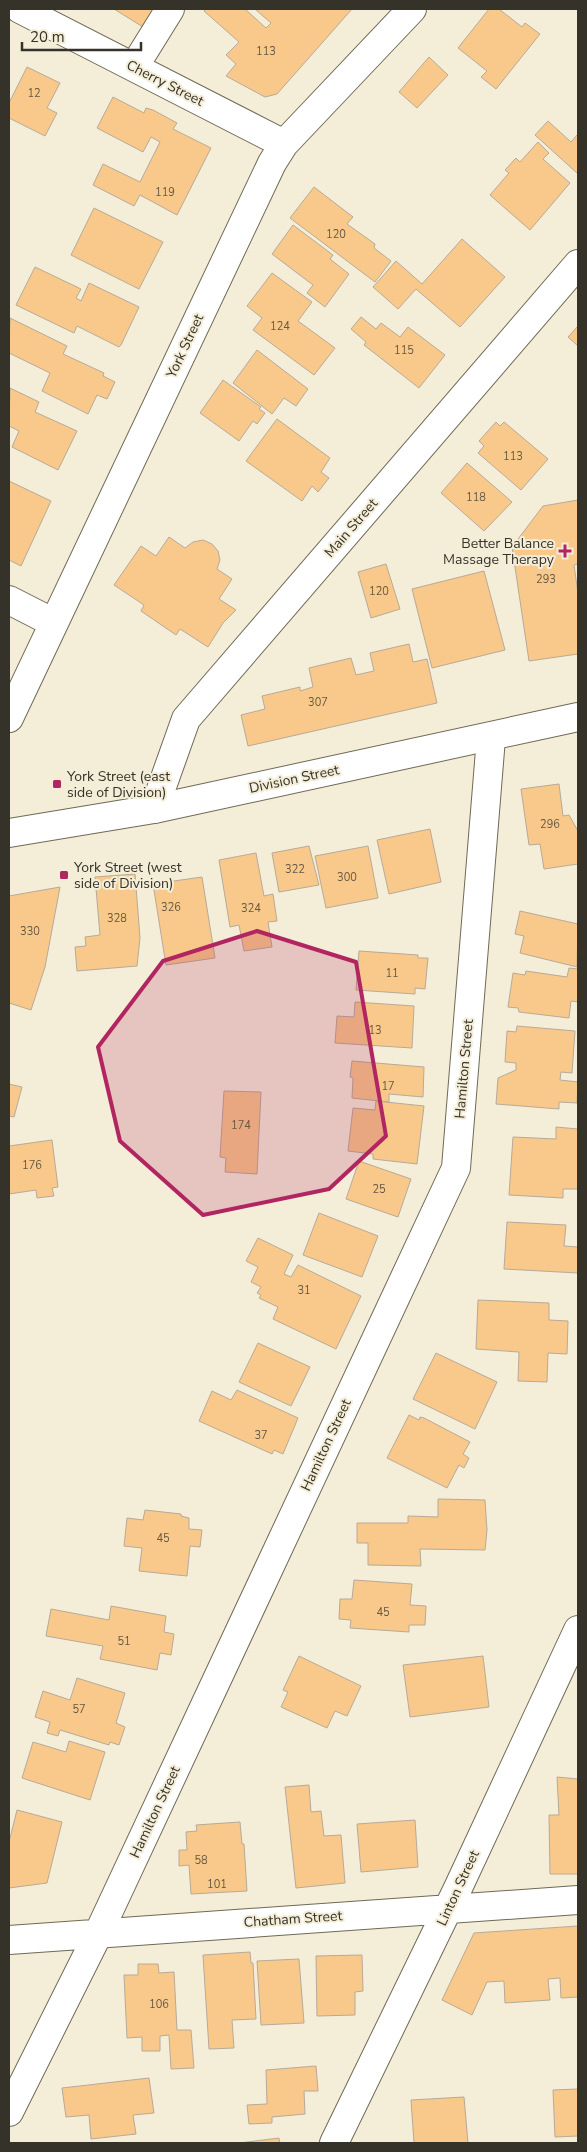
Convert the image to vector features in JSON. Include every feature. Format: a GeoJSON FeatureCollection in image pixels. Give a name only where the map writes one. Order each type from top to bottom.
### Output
{"type":"FeatureCollection","features":[{"type":"Feature","properties":{"kind":"street","name":"Cherry Street"},"geometry":{"type":"LineString","coordinates":[[20,9],[284,144]]}},
{"type":"Feature","properties":{"kind":"street"},"geometry":{"type":"LineString","coordinates":[[134,68],[170,9]]}},
{"type":"Feature","properties":{"kind":"street","name":"York Street"},"geometry":{"type":"LineString","coordinates":[[9,718],[272,163],[284,144],[412,9]]}},
{"type":"Feature","properties":{"kind":"street","name":"Main Street"},"geometry":{"type":"LineString","coordinates":[[154,809],[186,719],[578,264]]}},
{"type":"Feature","properties":{"kind":"street"},"geometry":{"type":"LineString","coordinates":[[9,600],[54,623]]}},
{"type":"Feature","properties":{"kind":"street","name":"Division Street"},"geometry":{"type":"LineString","coordinates":[[9,833],[154,809],[491,738],[578,717]]}},
{"type":"Feature","properties":{"kind":"street","name":"Hamilton Street"},"geometry":{"type":"LineString","coordinates":[[9,2112],[99,1932],[456,1168],[491,738]]}},
{"type":"Feature","properties":{"kind":"street","name":"Linton Street"},"geometry":{"type":"LineString","coordinates":[[334,2143],[448,1908],[578,1630]]}},
{"type":"Feature","properties":{"kind":"street","name":"Chatham Street"},"geometry":{"type":"LineString","coordinates":[[9,1940],[99,1932],[578,1900]]}},
{"type":"Feature","properties":{"kind":"highlighted area"},"geometry":{"type":"Polygon","coordinates":[[[257,931],[356,962],[386,1136],[329,1189],[203,1215],[120,1141],[98,1047],[163,961],[257,931]]]}},
{"type":"Feature","properties":{"kind":"building"},"geometry":{"type":"Polygon","coordinates":[[[114,9],[155,9],[143,27],[114,9]]]}},
{"type":"Feature","properties":{"kind":"building"},"geometry":{"type":"Polygon","coordinates":[[[206,9],[245,9],[266,28],[271,23],[255,9],[352,9],[277,94],[265,97],[226,76],[236,64],[226,55],[239,42],[204,11],[206,9]]]}},
{"type":"Feature","properties":{"kind":"building"},"geometry":{"type":"Polygon","coordinates":[[[489,9],[499,9],[522,27],[525,23],[540,34],[496,89],[481,77],[487,71],[458,48],[489,9]]]}},
{"type":"Feature","properties":{"kind":"building"},"geometry":{"type":"Polygon","coordinates":[[[429,57],[448,75],[417,108],[399,92],[429,57]]]}},
{"type":"Feature","properties":{"kind":"building"},"geometry":{"type":"Polygon","coordinates":[[[27,67],[60,83],[47,108],[57,113],[45,136],[9,118],[9,103],[27,67]]]}},
{"type":"Feature","properties":{"kind":"building"},"geometry":{"type":"Polygon","coordinates":[[[113,97],[144,113],[146,108],[153,110],[177,123],[173,129],[211,148],[177,215],[140,195],[134,206],[93,185],[103,164],[140,182],[160,142],[151,137],[143,152],[97,128],[113,97]]]}},
{"type":"Feature","properties":{"kind":"building"},"geometry":{"type":"Polygon","coordinates":[[[548,121],[571,142],[578,134],[578,174],[535,135],[548,121]]]}},
{"type":"Feature","properties":{"kind":"building"},"geometry":{"type":"Polygon","coordinates":[[[538,142],[549,153],[543,159],[570,183],[530,230],[490,195],[509,173],[505,170],[516,158],[520,162],[538,142]]]}},
{"type":"Feature","properties":{"kind":"building"},"geometry":{"type":"Polygon","coordinates":[[[314,187],[353,217],[347,224],[375,244],[374,248],[391,261],[375,282],[290,218],[314,187]]]}},
{"type":"Feature","properties":{"kind":"building"},"geometry":{"type":"Polygon","coordinates":[[[94,208],[163,242],[139,289],[71,255],[94,208]]]}},
{"type":"Feature","properties":{"kind":"building"},"geometry":{"type":"Polygon","coordinates":[[[293,225],[333,255],[330,259],[349,274],[325,307],[307,293],[313,285],[272,254],[293,225]]]}},
{"type":"Feature","properties":{"kind":"building"},"geometry":{"type":"Polygon","coordinates":[[[462,239],[505,277],[460,327],[416,289],[398,309],[373,287],[396,261],[422,284],[462,239]]]}},
{"type":"Feature","properties":{"kind":"building"},"geometry":{"type":"Polygon","coordinates":[[[35,267],[81,289],[76,298],[81,301],[89,283],[139,307],[121,345],[119,347],[77,326],[74,333],[16,305],[35,267]]]}},
{"type":"Feature","properties":{"kind":"building"},"geometry":{"type":"Polygon","coordinates":[[[272,273],[312,302],[298,321],[335,348],[314,375],[253,330],[262,318],[247,306],[272,273]]]}},
{"type":"Feature","properties":{"kind":"building"},"geometry":{"type":"Polygon","coordinates":[[[361,317],[376,329],[381,323],[400,337],[408,327],[445,355],[419,388],[364,345],[366,342],[351,329],[361,317]]]}},
{"type":"Feature","properties":{"kind":"building"},"geometry":{"type":"Polygon","coordinates":[[[10,318],[67,346],[63,354],[104,373],[103,376],[115,382],[107,399],[97,395],[88,414],[42,391],[50,373],[9,353],[10,318]]]}},
{"type":"Feature","properties":{"kind":"building"},"geometry":{"type":"Polygon","coordinates":[[[578,326],[578,346],[568,337],[578,326]]]}},
{"type":"Feature","properties":{"kind":"building"},"geometry":{"type":"Polygon","coordinates":[[[257,350],[308,389],[296,406],[284,398],[272,414],[233,383],[257,350]]]}},
{"type":"Feature","properties":{"kind":"building"},"geometry":{"type":"Polygon","coordinates":[[[223,380],[261,407],[259,409],[265,413],[257,424],[253,421],[239,441],[200,413],[223,380]]]}},
{"type":"Feature","properties":{"kind":"building"},"geometry":{"type":"Polygon","coordinates":[[[10,388],[39,402],[35,412],[77,431],[58,470],[12,447],[19,431],[9,426],[10,388]]]}},
{"type":"Feature","properties":{"kind":"building"},"geometry":{"type":"Polygon","coordinates":[[[277,419],[330,458],[321,472],[329,478],[318,492],[312,486],[302,501],[246,461],[277,419]]]}},
{"type":"Feature","properties":{"kind":"building"},"geometry":{"type":"Polygon","coordinates":[[[496,422],[500,426],[504,422],[548,459],[521,490],[478,453],[484,446],[479,441],[496,422]]]}},
{"type":"Feature","properties":{"kind":"building"},"geometry":{"type":"Polygon","coordinates":[[[467,463],[512,502],[484,531],[441,493],[467,463]]]}},
{"type":"Feature","properties":{"kind":"building"},"geometry":{"type":"Polygon","coordinates":[[[9,481],[51,501],[21,566],[9,560],[9,481]]]}},
{"type":"Feature","properties":{"kind":"building"},"geometry":{"type":"Polygon","coordinates":[[[578,500],[578,564],[574,565],[578,593],[578,654],[529,661],[512,547],[543,506],[578,500]]]}},
{"type":"Feature","properties":{"kind":"building"},"geometry":{"type":"Polygon","coordinates":[[[169,537],[185,548],[193,542],[203,540],[212,544],[218,551],[220,560],[217,569],[232,579],[219,599],[236,610],[223,623],[208,647],[180,629],[176,635],[141,611],[144,605],[114,585],[141,546],[156,556],[169,537]]]}},
{"type":"Feature","properties":{"kind":"building"},"geometry":{"type":"Polygon","coordinates":[[[386,564],[400,609],[371,618],[358,572],[386,564]]]}},
{"type":"Feature","properties":{"kind":"building"},"geometry":{"type":"Polygon","coordinates":[[[484,571],[505,650],[432,668],[412,589],[484,571]]]}},
{"type":"Feature","properties":{"kind":"building"},"geometry":{"type":"Polygon","coordinates":[[[409,644],[413,662],[427,659],[437,703],[248,746],[241,715],[265,709],[262,696],[300,687],[300,691],[313,687],[309,668],[351,658],[356,675],[374,671],[370,653],[409,644]]]}},
{"type":"Feature","properties":{"kind":"building"},"geometry":{"type":"Polygon","coordinates":[[[559,784],[563,816],[569,815],[578,831],[578,864],[544,869],[540,844],[529,845],[521,789],[559,784]]]}},
{"type":"Feature","properties":{"kind":"building"},"geometry":{"type":"Polygon","coordinates":[[[430,829],[441,882],[389,894],[377,840],[430,829]]]}},
{"type":"Feature","properties":{"kind":"building"},"geometry":{"type":"Polygon","coordinates":[[[309,846],[319,885],[279,892],[272,853],[309,846]]]}},
{"type":"Feature","properties":{"kind":"building"},"geometry":{"type":"Polygon","coordinates":[[[368,846],[378,898],[326,908],[315,856],[368,846]]]}},
{"type":"Feature","properties":{"kind":"building"},"geometry":{"type":"Polygon","coordinates":[[[256,853],[264,896],[273,894],[277,921],[268,922],[272,947],[244,951],[239,925],[230,927],[219,860],[256,853]]]}},
{"type":"Feature","properties":{"kind":"building"},"geometry":{"type":"Polygon","coordinates":[[[135,874],[140,938],[137,966],[77,971],[75,947],[86,946],[85,937],[100,935],[95,877],[135,874]]]}},
{"type":"Feature","properties":{"kind":"building"},"geometry":{"type":"Polygon","coordinates":[[[202,877],[215,958],[166,965],[153,884],[202,877]]]}},
{"type":"Feature","properties":{"kind":"building"},"geometry":{"type":"Polygon","coordinates":[[[60,887],[45,967],[31,1010],[9,1003],[9,896],[60,887]]]}},
{"type":"Feature","properties":{"kind":"building"},"geometry":{"type":"Polygon","coordinates":[[[520,911],[578,924],[577,967],[520,953],[524,936],[515,934],[520,911]]]}},
{"type":"Feature","properties":{"kind":"building"},"geometry":{"type":"Polygon","coordinates":[[[359,951],[418,955],[418,958],[428,958],[425,989],[415,988],[415,994],[356,990],[359,951]]]}},
{"type":"Feature","properties":{"kind":"building"},"geometry":{"type":"Polygon","coordinates":[[[569,968],[578,969],[578,1002],[571,1001],[569,1018],[519,1012],[518,1008],[508,1007],[513,973],[525,975],[526,971],[567,977],[569,968]]]}},
{"type":"Feature","properties":{"kind":"building"},"geometry":{"type":"Polygon","coordinates":[[[355,1002],[414,1006],[412,1048],[335,1043],[337,1016],[354,1017],[355,1002]]]}},
{"type":"Feature","properties":{"kind":"building"},"geometry":{"type":"Polygon","coordinates":[[[517,1026],[575,1031],[572,1073],[561,1072],[560,1080],[578,1082],[577,1103],[559,1102],[559,1109],[496,1104],[498,1078],[516,1070],[516,1063],[505,1062],[507,1031],[516,1032],[517,1026]]]}},
{"type":"Feature","properties":{"kind":"building"},"geometry":{"type":"Polygon","coordinates":[[[352,1061],[424,1067],[423,1097],[389,1094],[389,1102],[352,1098],[353,1078],[350,1077],[352,1061]]]}},
{"type":"Feature","properties":{"kind":"building"},"geometry":{"type":"Polygon","coordinates":[[[9,1084],[22,1087],[14,1117],[9,1116],[9,1084]]]}},
{"type":"Feature","properties":{"kind":"building"},"geometry":{"type":"Polygon","coordinates":[[[224,1091],[261,1092],[257,1174],[225,1172],[226,1158],[220,1157],[224,1091]]]}},
{"type":"Feature","properties":{"kind":"building"},"geometry":{"type":"Polygon","coordinates":[[[376,1101],[424,1106],[417,1164],[373,1159],[373,1154],[348,1151],[353,1108],[375,1110],[376,1101]]]}},
{"type":"Feature","properties":{"kind":"building"},"geometry":{"type":"Polygon","coordinates":[[[556,1127],[578,1129],[578,1189],[563,1189],[563,1198],[509,1195],[513,1137],[556,1139],[556,1127]]]}},
{"type":"Feature","properties":{"kind":"building"},"geometry":{"type":"Polygon","coordinates":[[[52,1140],[58,1187],[52,1188],[54,1196],[37,1198],[36,1190],[9,1194],[9,1146],[52,1140]]]}},
{"type":"Feature","properties":{"kind":"building"},"geometry":{"type":"Polygon","coordinates":[[[359,1161],[411,1179],[398,1217],[346,1199],[359,1161]]]}},
{"type":"Feature","properties":{"kind":"building"},"geometry":{"type":"Polygon","coordinates":[[[319,1213],[378,1236],[362,1277],[303,1255],[319,1213]]]}},
{"type":"Feature","properties":{"kind":"building"},"geometry":{"type":"Polygon","coordinates":[[[507,1222],[566,1225],[564,1246],[578,1247],[578,1273],[504,1269],[507,1222]]]}},
{"type":"Feature","properties":{"kind":"building"},"geometry":{"type":"Polygon","coordinates":[[[258,1238],[293,1255],[284,1274],[291,1277],[298,1265],[361,1296],[336,1349],[273,1319],[278,1307],[259,1298],[261,1295],[257,1293],[261,1287],[251,1282],[258,1267],[246,1261],[258,1238]]]}},
{"type":"Feature","properties":{"kind":"building"},"geometry":{"type":"Polygon","coordinates":[[[478,1300],[549,1303],[549,1320],[568,1321],[567,1354],[548,1353],[547,1382],[518,1381],[519,1352],[476,1349],[478,1300]]]}},
{"type":"Feature","properties":{"kind":"building"},"geometry":{"type":"Polygon","coordinates":[[[258,1343],[310,1367],[291,1406],[239,1382],[258,1343]]]}},
{"type":"Feature","properties":{"kind":"building"},"geometry":{"type":"Polygon","coordinates":[[[436,1353],[497,1382],[475,1429],[413,1399],[436,1353]]]}},
{"type":"Feature","properties":{"kind":"building"},"geometry":{"type":"Polygon","coordinates":[[[237,1390],[298,1418],[283,1454],[274,1450],[272,1454],[199,1421],[212,1391],[231,1400],[237,1390]]]}},
{"type":"Feature","properties":{"kind":"building"},"geometry":{"type":"Polygon","coordinates":[[[409,1415],[419,1420],[420,1417],[424,1418],[470,1442],[463,1454],[469,1458],[464,1468],[459,1465],[447,1488],[387,1458],[409,1415]]]}},
{"type":"Feature","properties":{"kind":"building"},"geometry":{"type":"Polygon","coordinates":[[[438,1499],[485,1500],[487,1530],[485,1550],[420,1549],[421,1566],[368,1565],[368,1543],[357,1543],[357,1523],[408,1523],[408,1516],[438,1517],[438,1499]]]}},
{"type":"Feature","properties":{"kind":"building"},"geometry":{"type":"Polygon","coordinates":[[[145,1510],[181,1514],[181,1516],[189,1518],[189,1529],[202,1530],[200,1547],[190,1546],[187,1576],[139,1571],[142,1548],[124,1546],[127,1518],[143,1520],[145,1510]]]}},
{"type":"Feature","properties":{"kind":"building"},"geometry":{"type":"Polygon","coordinates":[[[354,1580],[412,1584],[410,1605],[426,1606],[425,1625],[409,1625],[409,1632],[350,1628],[351,1620],[339,1619],[340,1599],[352,1599],[354,1580]]]}},
{"type":"Feature","properties":{"kind":"building"},"geometry":{"type":"Polygon","coordinates":[[[111,1606],[166,1616],[164,1632],[174,1634],[171,1655],[160,1653],[157,1670],[100,1659],[103,1646],[46,1636],[51,1609],[109,1620],[111,1606]]]}},
{"type":"Feature","properties":{"kind":"building"},"geometry":{"type":"Polygon","coordinates":[[[299,1656],[361,1686],[347,1716],[335,1711],[327,1728],[281,1707],[288,1692],[283,1690],[299,1656]]]}},
{"type":"Feature","properties":{"kind":"building"},"geometry":{"type":"Polygon","coordinates":[[[483,1656],[489,1707],[410,1717],[403,1665],[483,1656]]]}},
{"type":"Feature","properties":{"kind":"building"},"geometry":{"type":"Polygon","coordinates":[[[77,1678],[125,1693],[116,1723],[125,1727],[119,1745],[110,1742],[109,1745],[60,1730],[58,1736],[47,1733],[50,1722],[35,1717],[43,1691],[70,1700],[77,1678]]]}},
{"type":"Feature","properties":{"kind":"building"},"geometry":{"type":"Polygon","coordinates":[[[69,1741],[105,1752],[90,1800],[22,1778],[33,1742],[66,1752],[69,1741]]]}},
{"type":"Feature","properties":{"kind":"building"},"geometry":{"type":"Polygon","coordinates":[[[557,1777],[578,1779],[578,1874],[550,1874],[549,1815],[559,1815],[557,1777]]]}},
{"type":"Feature","properties":{"kind":"building"},"geometry":{"type":"Polygon","coordinates":[[[309,1785],[311,1812],[321,1811],[324,1836],[341,1835],[345,1883],[296,1888],[285,1787],[309,1785]]]}},
{"type":"Feature","properties":{"kind":"building"},"geometry":{"type":"Polygon","coordinates":[[[17,1810],[62,1822],[47,1883],[9,1888],[9,1842],[17,1810]]]}},
{"type":"Feature","properties":{"kind":"building"},"geometry":{"type":"Polygon","coordinates":[[[415,1820],[418,1867],[361,1872],[357,1824],[415,1820]]]}},
{"type":"Feature","properties":{"kind":"building"},"geometry":{"type":"Polygon","coordinates":[[[240,1822],[242,1844],[244,1844],[247,1891],[191,1894],[189,1865],[179,1866],[179,1850],[187,1850],[186,1832],[197,1831],[196,1825],[240,1822]]]}},
{"type":"Feature","properties":{"kind":"building"},"geometry":{"type":"Polygon","coordinates":[[[578,1926],[578,1997],[561,1998],[560,1978],[548,1979],[550,2000],[505,2003],[504,1981],[487,1982],[472,2015],[442,2000],[474,1933],[578,1926]]]}},
{"type":"Feature","properties":{"kind":"building"},"geometry":{"type":"Polygon","coordinates":[[[250,1952],[251,1963],[253,1963],[256,2019],[232,2020],[234,2048],[209,2049],[203,1955],[250,1952]]]}},
{"type":"Feature","properties":{"kind":"building"},"geometry":{"type":"Polygon","coordinates":[[[362,1955],[363,1991],[355,1992],[355,2015],[317,2016],[316,1956],[362,1955]]]}},
{"type":"Feature","properties":{"kind":"building"},"geometry":{"type":"Polygon","coordinates":[[[299,1959],[304,2023],[261,2025],[257,1961],[299,1959]]]}},
{"type":"Feature","properties":{"kind":"building"},"geometry":{"type":"Polygon","coordinates":[[[138,1964],[158,1964],[159,1973],[174,1972],[177,2030],[191,2030],[194,2068],[171,2069],[169,2035],[160,2036],[160,2051],[142,2051],[142,2037],[127,2038],[124,1975],[138,1975],[138,1964]]]}},
{"type":"Feature","properties":{"kind":"building"},"geometry":{"type":"Polygon","coordinates":[[[316,2066],[318,2091],[304,2091],[305,2114],[272,2117],[272,2123],[249,2124],[247,2105],[267,2104],[266,2070],[316,2066]]]}},
{"type":"Feature","properties":{"kind":"building"},"geometry":{"type":"Polygon","coordinates":[[[149,2078],[154,2113],[133,2115],[136,2134],[91,2139],[89,2115],[66,2117],[62,2088],[149,2078]]]}},
{"type":"Feature","properties":{"kind":"building"},"geometry":{"type":"Polygon","coordinates":[[[578,2089],[578,2136],[555,2137],[553,2090],[578,2089]]]}},
{"type":"Feature","properties":{"kind":"building"},"geometry":{"type":"Polygon","coordinates":[[[464,2097],[468,2143],[414,2143],[411,2100],[464,2097]]]}},
{"type":"Feature","properties":{"kind":"building"},"geometry":{"type":"Polygon","coordinates":[[[279,2138],[280,2143],[239,2143],[279,2138]]]}},
{"type":"Feature","properties":{"kind":"place","name":"Better Balance Massage Therapy"},"geometry":{"type":"Point","coordinates":[565,551]}},
{"type":"Feature","properties":{"kind":"place","name":"York Street (east side of Division)"},"geometry":{"type":"Point","coordinates":[57,784]}},
{"type":"Feature","properties":{"kind":"place","name":"York Street (west side of Division)"},"geometry":{"type":"Point","coordinates":[64,875]}}]}
